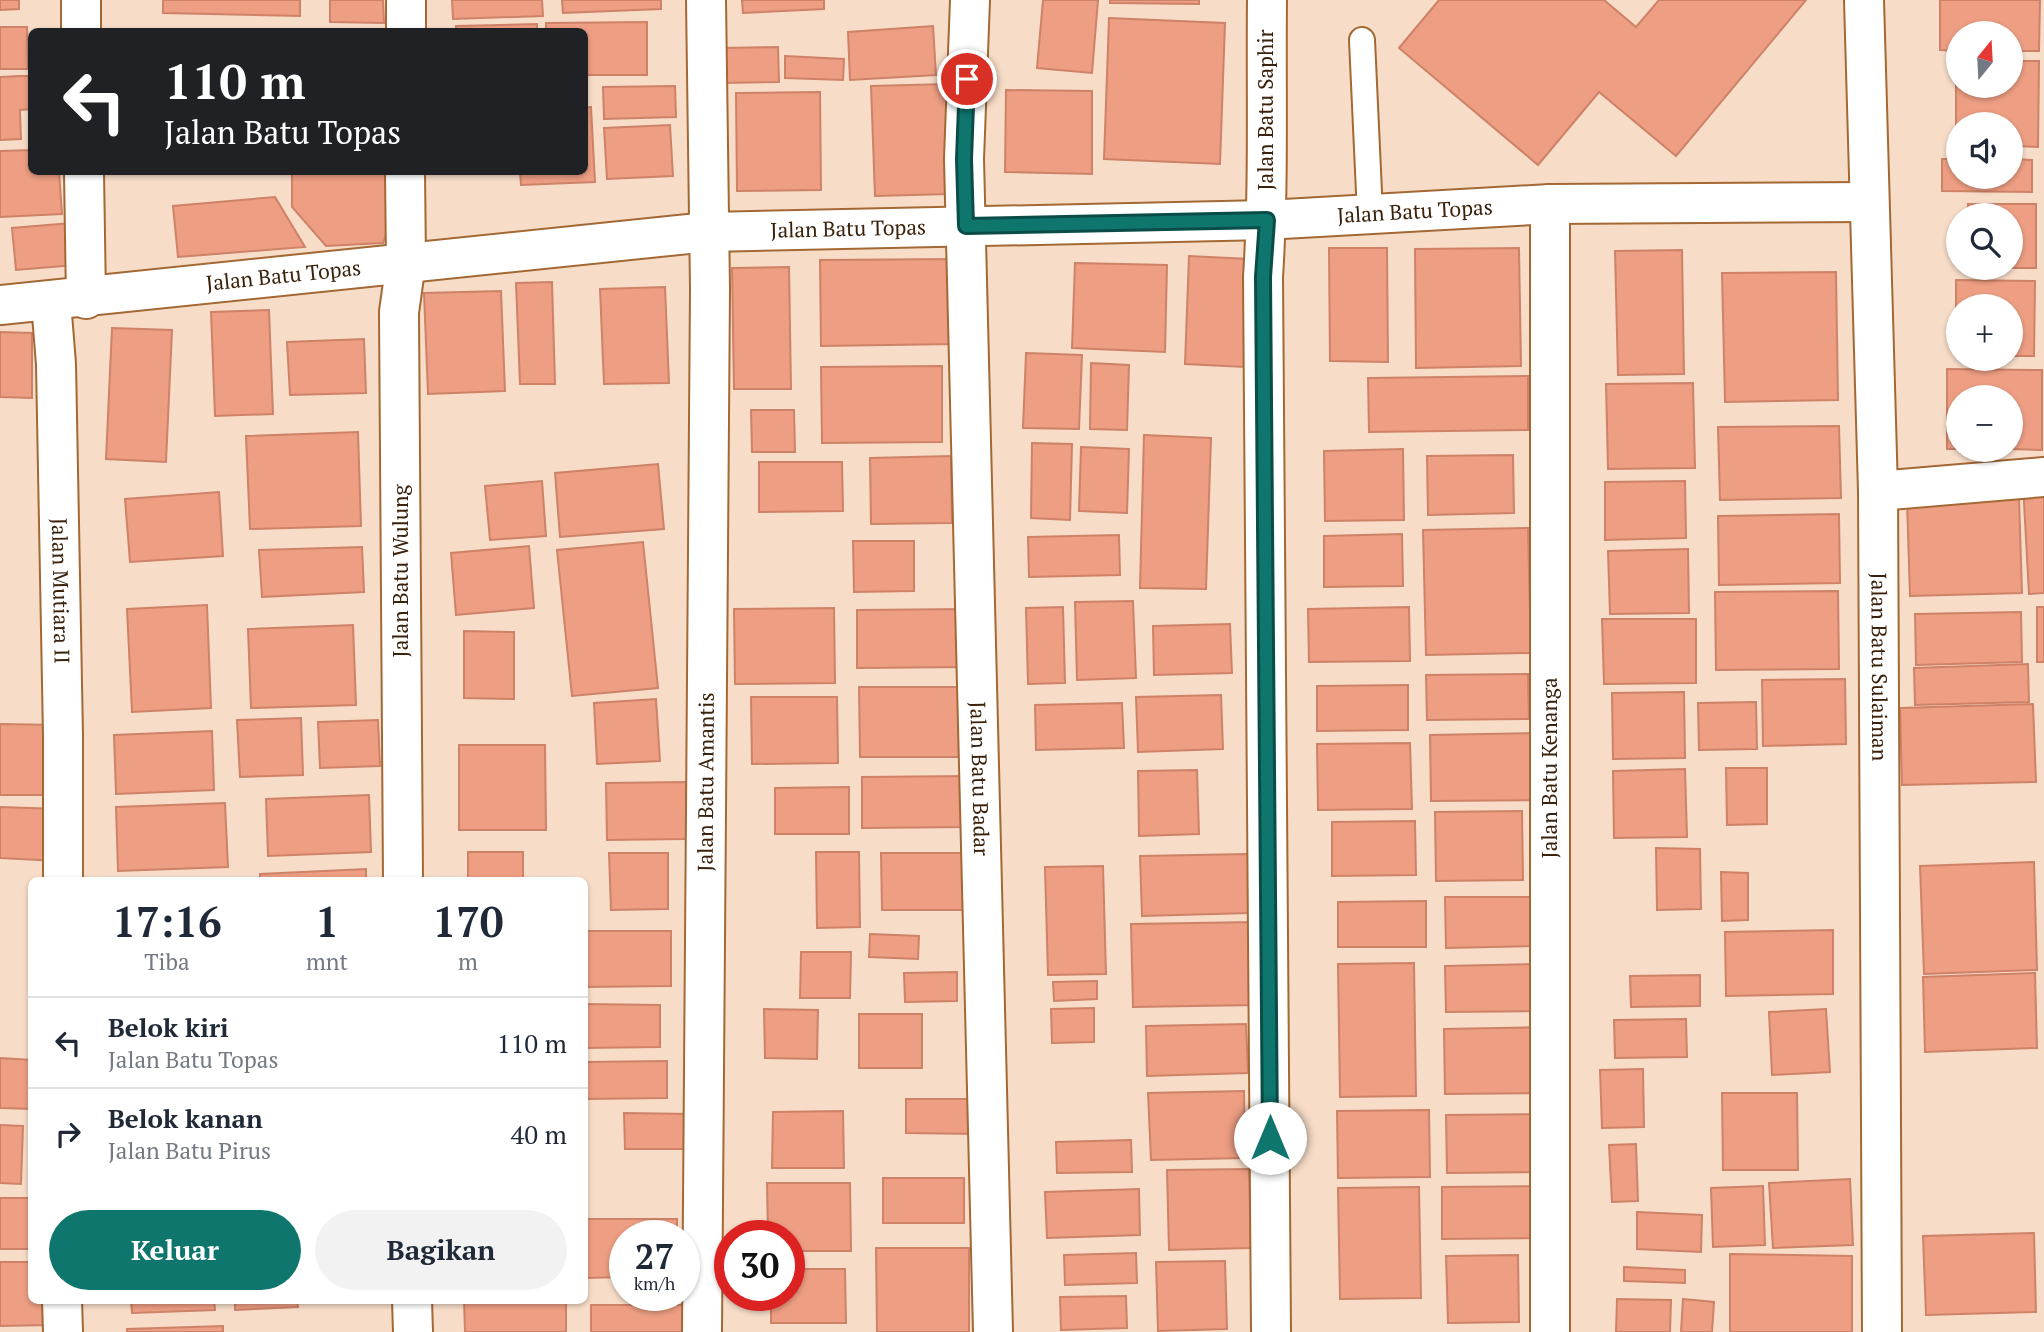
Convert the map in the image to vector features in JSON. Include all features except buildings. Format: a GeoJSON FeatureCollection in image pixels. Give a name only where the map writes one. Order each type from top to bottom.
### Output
{"type":"FeatureCollection","features":[{"type":"Feature","properties":{"kind":"street"},"geometry":{"type":"LineString","coordinates":[[81,0],[81,28]]}},
{"type":"Feature","properties":{"kind":"street"},"geometry":{"type":"LineString","coordinates":[[406,0],[406,28]]}},
{"type":"Feature","properties":{"kind":"street","name":"Jalan Batu Amantis"},"geometry":{"type":"LineString","coordinates":[[702,1332],[710,289],[706,0]]}},
{"type":"Feature","properties":{"kind":"street","name":"Jalan Batu Badar"},"geometry":{"type":"LineString","coordinates":[[970,0],[964,159],[993,1332]]}},
{"type":"Feature","properties":{"kind":"street","name":"Jalan Batu Saphir"},"geometry":{"type":"LineString","coordinates":[[1267,0],[1264,178],[1267,220],[1263,277],[1271,1332]]}},
{"type":"Feature","properties":{"kind":"street","name":"Jalan Batu Sulaiman"},"geometry":{"type":"LineString","coordinates":[[1864,0],[1878,491],[1882,1332]]}},
{"type":"Feature","properties":{"kind":"street","name":"Jalan Mutiara II"},"geometry":{"type":"LineString","coordinates":[[62,877],[64,736],[58,447],[68,301],[84,175]]}},
{"type":"Feature","properties":{"kind":"street","name":"Jalan Batu Wulung"},"geometry":{"type":"LineString","coordinates":[[403,877],[399,312],[406,261],[405,175]]}},
{"type":"Feature","properties":{"kind":"street","name":"Jalan Batu Topas"},"geometry":{"type":"LineString","coordinates":[[0,305],[68,301],[406,261],[708,232],[1267,220],[1550,204],[1868,202]]}},
{"type":"Feature","properties":{"kind":"street","name":"Jalan Batu Kenanga"},"geometry":{"type":"LineString","coordinates":[[1550,204],[1550,1332]]}},
{"type":"Feature","properties":{"kind":"street"},"geometry":{"type":"LineString","coordinates":[[1878,491],[2044,477]]}},
{"type":"Feature","properties":{"kind":"street"},"geometry":{"type":"LineString","coordinates":[[62,1304],[63,1332]]}},
{"type":"Feature","properties":{"kind":"street"},"geometry":{"type":"LineString","coordinates":[[412,1304],[414,1332]]}},
{"type":"Feature","properties":{"kind":"lane"},"geometry":{"type":"LineString","coordinates":[[1362,40],[1370,214]]}},
{"type":"Feature","properties":{"kind":"route"},"geometry":{"type":"LineString","coordinates":[[967,79],[964,159],[966,226],[1267,220],[1263,277],[1270,1138]]}}]}
